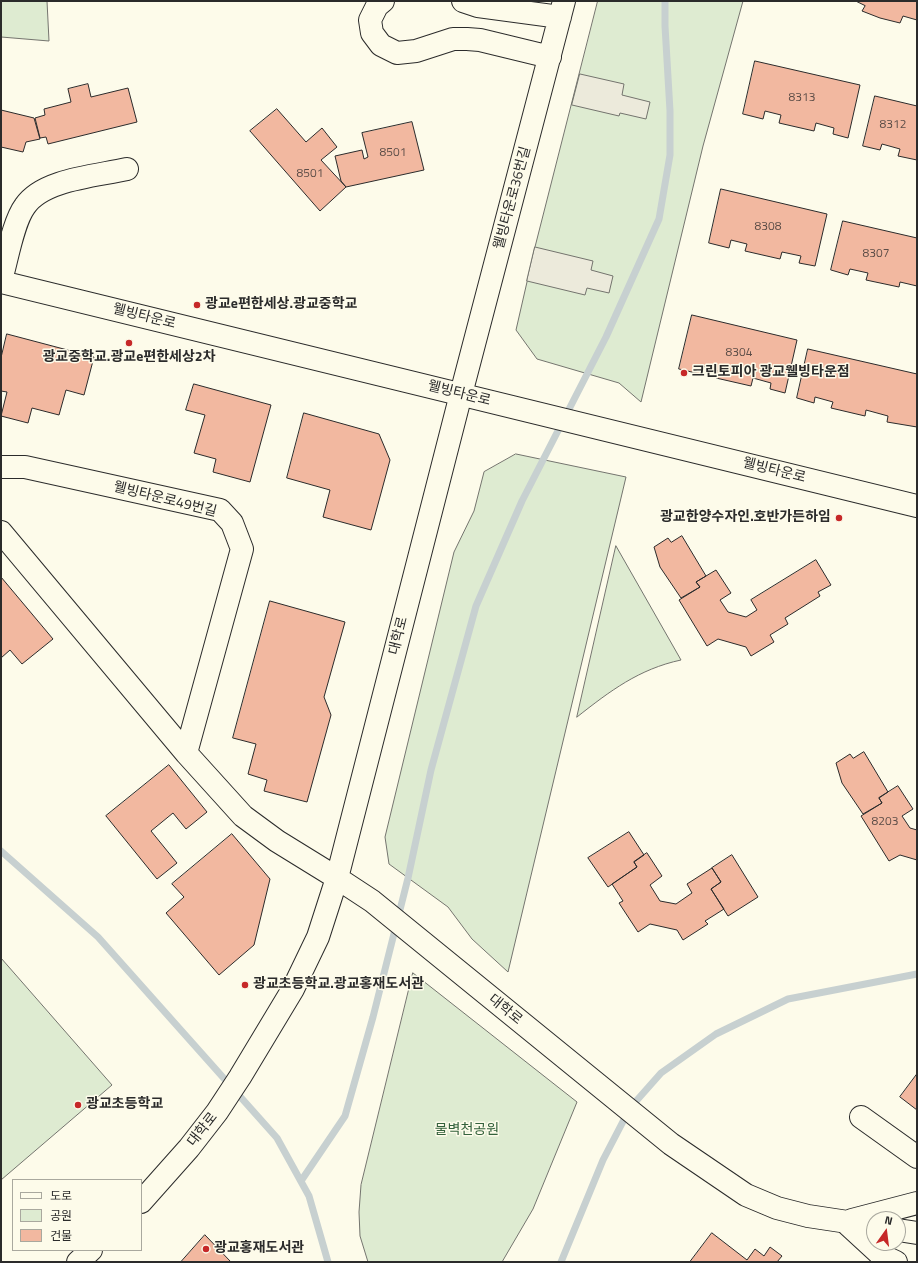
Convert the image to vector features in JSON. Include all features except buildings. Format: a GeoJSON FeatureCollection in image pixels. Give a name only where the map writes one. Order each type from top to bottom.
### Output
{"type":"FeatureCollection","features":[{"type":"Feature","properties":{"kind":"street"},"geometry":{"type":"LineString","coordinates":[[383,1],[377,6],[370,20],[372,33],[381,46],[397,53],[416,51],[453,40],[467,39],[480,40],[550,57]]}},
{"type":"Feature","properties":{"kind":"street"},"geometry":{"type":"LineString","coordinates":[[463,1],[478,6],[562,9]]}},
{"type":"Feature","properties":{"kind":"street","name":"웰빙타운로36번길"},"geometry":{"type":"LineString","coordinates":[[461,394],[562,9]]}},
{"type":"Feature","properties":{"kind":"street"},"geometry":{"type":"LineString","coordinates":[[1,281],[18,220],[24,207],[34,196],[54,185],[127,169]]}},
{"type":"Feature","properties":{"kind":"street","name":"웰빙타운로"},"geometry":{"type":"LineString","coordinates":[[1,281],[917,506]]}},
{"type":"Feature","properties":{"kind":"street","name":"대학로"},"geometry":{"type":"LineString","coordinates":[[142,1201],[189,1148],[217,1112],[293,989],[318,938],[337,878],[461,394]]}},
{"type":"Feature","properties":{"kind":"street","name":"웰빙타운로49번길"},"geometry":{"type":"LineString","coordinates":[[1,467],[25,467],[220,510],[232,523],[242,549],[186,753]]}},
{"type":"Feature","properties":{"kind":"street"},"geometry":{"type":"LineString","coordinates":[[1,532],[186,753],[243,816],[277,841],[337,878]]}},
{"type":"Feature","properties":{"kind":"street","name":"대학로"},"geometry":{"type":"LineString","coordinates":[[337,878],[372,901],[671,1144],[746,1195],[777,1208],[866,1225]]}},
{"type":"Feature","properties":{"kind":"street"},"geometry":{"type":"LineString","coordinates":[[861,1117],[917,1157]]}},
{"type":"Feature","properties":{"kind":"street"},"geometry":{"type":"LineString","coordinates":[[845,1222],[917,1203]]}},
{"type":"Feature","properties":{"kind":"street"},"geometry":{"type":"LineString","coordinates":[[845,1222],[881,1255],[896,1262]]}},
{"type":"Feature","properties":{"kind":"street"},"geometry":{"type":"LineString","coordinates":[[906,1231],[917,1233]]}},
{"type":"Feature","properties":{"kind":"street"},"geometry":{"type":"LineString","coordinates":[[78,1262],[90,1251]]}},
{"type":"Feature","properties":{"kind":"green space"},"geometry":{"type":"Polygon","coordinates":[[[1,1],[47,1],[49,41],[1,37],[1,1]]]}},
{"type":"Feature","properties":{"kind":"green space"},"geometry":{"type":"Polygon","coordinates":[[[598,1],[743,1],[703,146],[641,402],[619,383],[537,359],[516,330],[535,247],[598,1]]]}},
{"type":"Feature","properties":{"kind":"green space"},"geometry":{"type":"Polygon","coordinates":[[[516,454],[626,477],[508,972],[472,939],[448,907],[389,864],[385,837],[454,552],[474,511],[484,472],[516,454]]]}},
{"type":"Feature","properties":{"kind":"green space"},"geometry":{"type":"Polygon","coordinates":[[[616,546],[681,660],[638,675],[601,698],[577,717],[616,546]]]}},
{"type":"Feature","properties":{"kind":"green space"},"geometry":{"type":"Polygon","coordinates":[[[1,958],[112,1085],[1,1180],[1,958]]]}},
{"type":"Feature","properties":{"kind":"green space","name":"물벽천공원"},"geometry":{"type":"Polygon","coordinates":[[[413,973],[577,1102],[533,1209],[502,1262],[368,1262],[360,1236],[359,1212],[361,1185],[413,973]]]}},
{"type":"Feature","properties":{"kind":"shaded area"},"geometry":{"type":"Polygon","coordinates":[[[580,74],[624,84],[622,95],[650,102],[646,119],[620,113],[619,116],[572,105],[580,74]]]}},
{"type":"Feature","properties":{"kind":"shaded area"},"geometry":{"type":"Polygon","coordinates":[[[535,247],[593,261],[591,270],[613,276],[609,293],[587,288],[585,295],[527,281],[535,247]]]}},
{"type":"Feature","properties":{"kind":"waterway"},"geometry":{"type":"LineString","coordinates":[[301,1181],[345,1116],[373,1017],[408,878],[431,770],[476,606],[522,501],[606,337],[659,219],[670,155],[670,111],[665,1]]}},
{"type":"Feature","properties":{"kind":"waterway"},"geometry":{"type":"LineString","coordinates":[[1,851],[98,937],[277,1138],[309,1196],[328,1262]]}},
{"type":"Feature","properties":{"kind":"waterway"},"geometry":{"type":"LineString","coordinates":[[561,1262],[603,1160],[630,1108],[661,1073],[716,1034],[788,999],[917,974]]}},
{"type":"Feature","properties":{"kind":"place","name":"광교e편한세상.광교중학교"},"geometry":{"type":"Point","coordinates":[197,305]}},
{"type":"Feature","properties":{"kind":"place","name":"광교중학교.광교e편한세상2차"},"geometry":{"type":"Point","coordinates":[129,343]}},
{"type":"Feature","properties":{"kind":"place","name":"크린토피아 광교웰빙타운점"},"geometry":{"type":"Point","coordinates":[684,373]}},
{"type":"Feature","properties":{"kind":"place","name":"광교한양수자인.호반가든하임"},"geometry":{"type":"Point","coordinates":[839,518]}},
{"type":"Feature","properties":{"kind":"place","name":"광교초등학교.광교홍재도서관"},"geometry":{"type":"Point","coordinates":[245,985]}},
{"type":"Feature","properties":{"kind":"place","name":"광교초등학교"},"geometry":{"type":"Point","coordinates":[78,1105]}},
{"type":"Feature","properties":{"kind":"place","name":"광교홍재도서관"},"geometry":{"type":"Point","coordinates":[206,1249]}}]}
